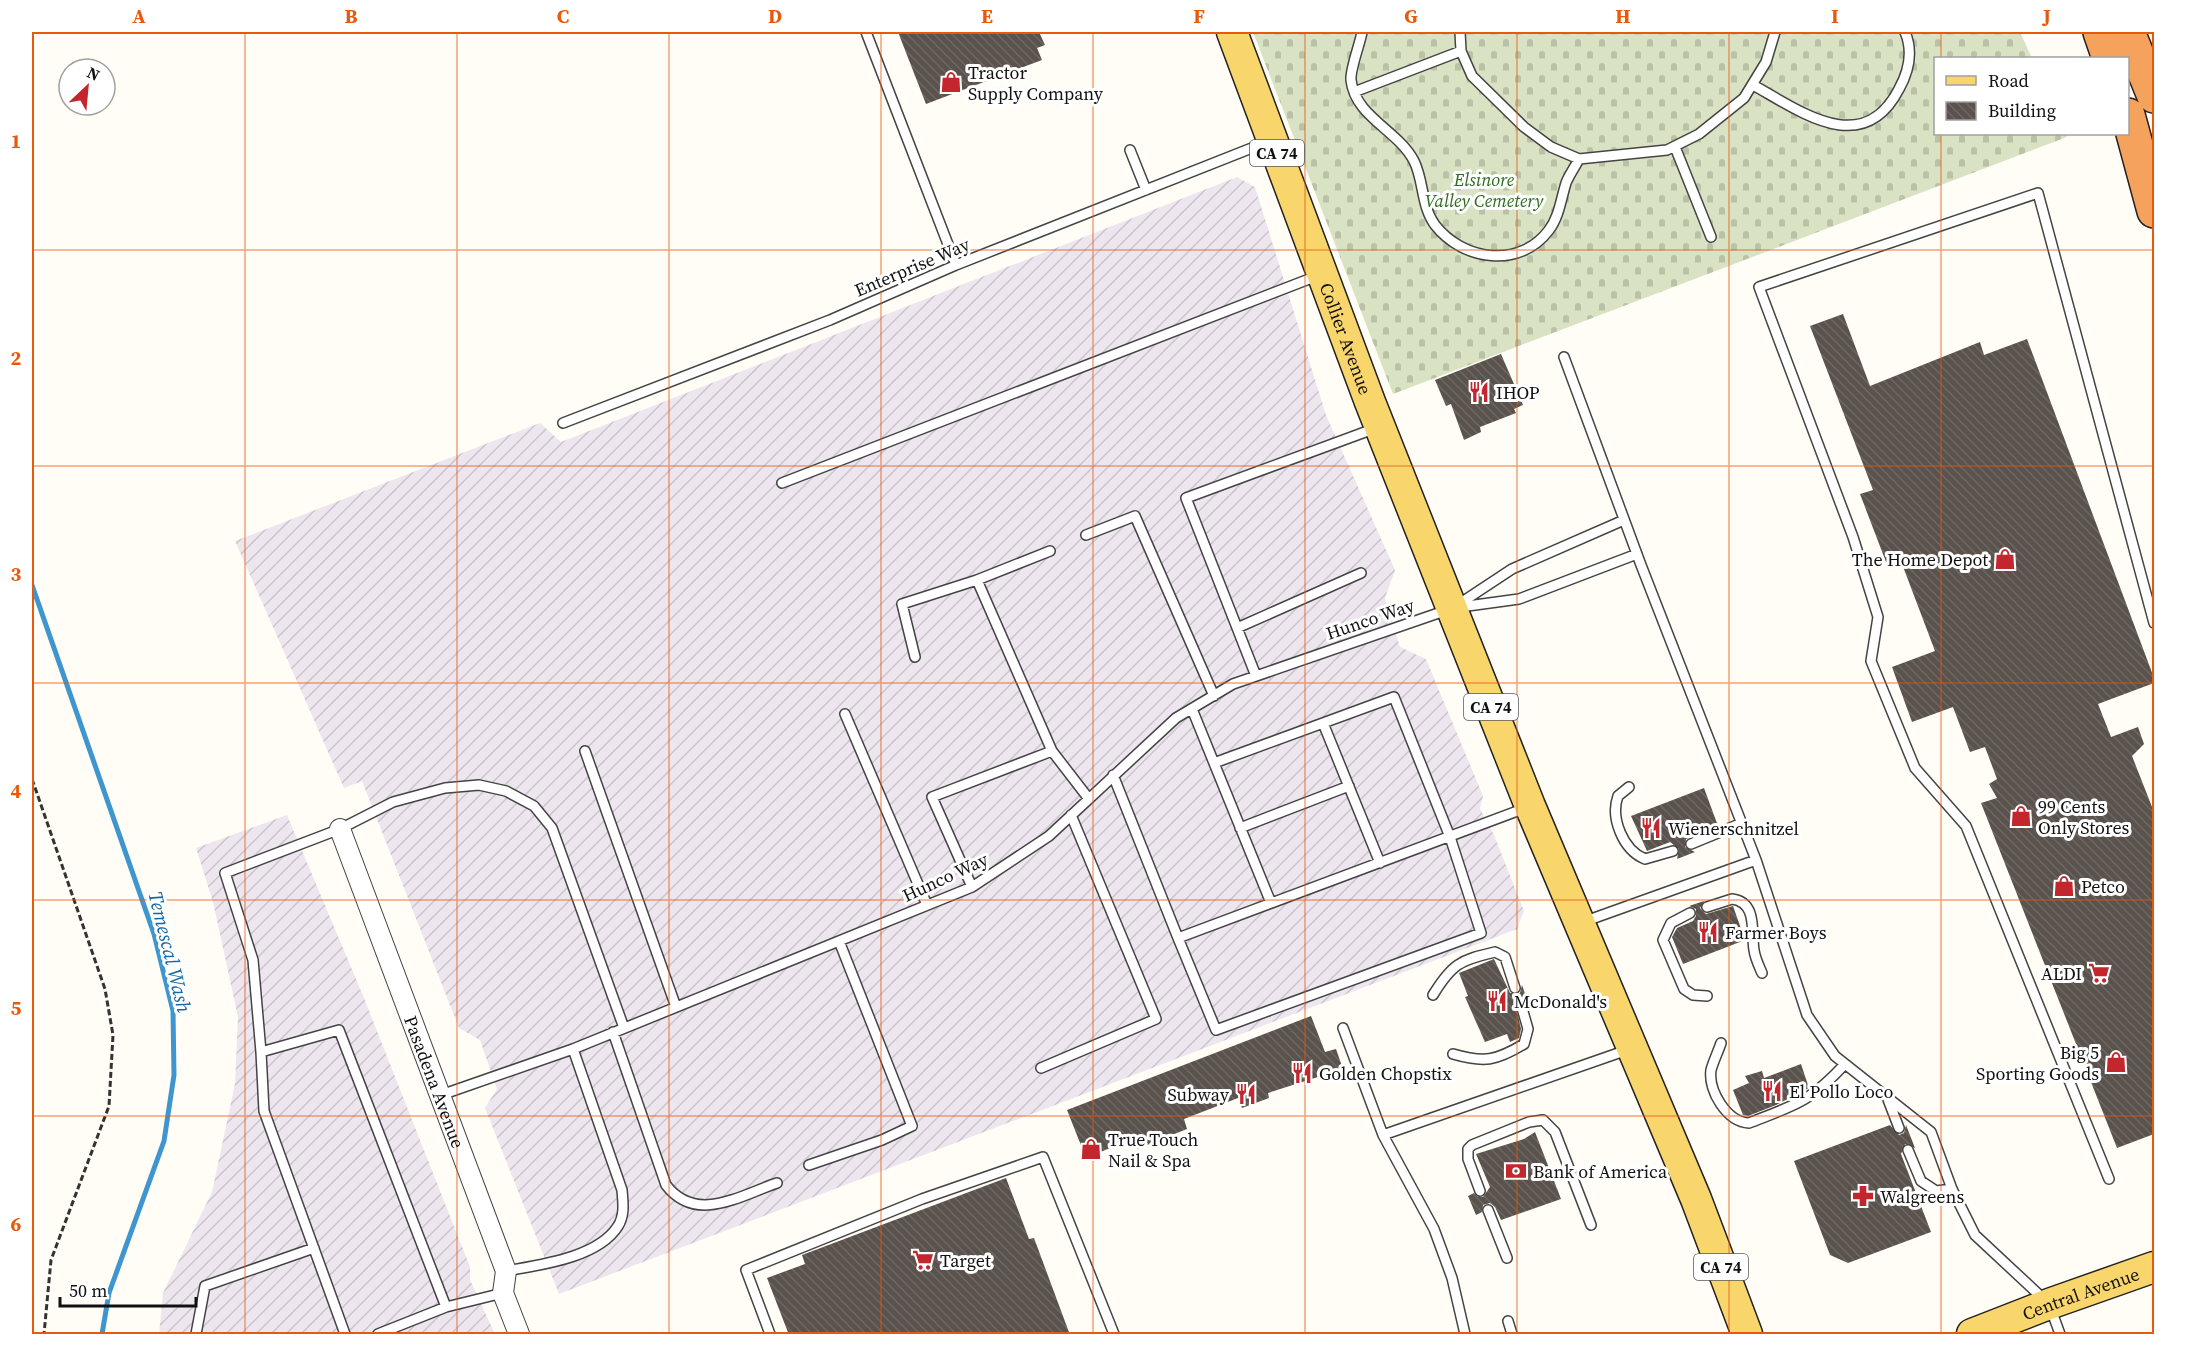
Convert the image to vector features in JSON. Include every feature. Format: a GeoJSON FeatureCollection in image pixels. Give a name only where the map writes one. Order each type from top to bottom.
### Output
{"type":"FeatureCollection","features":[{"type":"Feature","properties":{"kind":"highway"},"geometry":{"type":"LineString","coordinates":[[2100,32],[2109,57]]}},
{"type":"Feature","properties":{"kind":"highway"},"geometry":{"type":"LineString","coordinates":[[2128,32],[2154,96]]}},
{"type":"Feature","properties":{"kind":"highway"},"geometry":{"type":"LineString","coordinates":[[2129,122],[2154,211]]}},
{"type":"Feature","properties":{"kind":"main road","name":"CA 74"},"geometry":{"type":"LineString","coordinates":[[1232,32],[1323,274]]}},
{"type":"Feature","properties":{"kind":"main road","name":"Collier Avenue"},"geometry":{"type":"LineString","coordinates":[[1323,274],[1375,414]]}},
{"type":"Feature","properties":{"kind":"main road","name":"CA 74"},"geometry":{"type":"LineString","coordinates":[[1375,414],[1578,924],[1696,1199],[1747,1335]]}},
{"type":"Feature","properties":{"kind":"main road","name":"Central Avenue"},"geometry":{"type":"LineString","coordinates":[[1972,1335],[2049,1304],[2154,1267]]}},
{"type":"Feature","properties":{"kind":"street","name":"Pasadena Avenue"},"geometry":{"type":"LineString","coordinates":[[340,829],[506,1271],[503,1293],[519,1335]]}},
{"type":"Feature","properties":{"kind":"lane"},"geometry":{"type":"LineString","coordinates":[[866,32],[956,265]]}},
{"type":"Feature","properties":{"kind":"lane"},"geometry":{"type":"LineString","coordinates":[[1362,32],[1350,78],[1361,108],[1410,154],[1418,170],[1426,208],[1436,225],[1457,244],[1496,258],[1525,250],[1549,231],[1567,183],[1579,159]]}},
{"type":"Feature","properties":{"kind":"lane"},"geometry":{"type":"LineString","coordinates":[[1460,32],[1461,51],[1472,76],[1524,127],[1551,147],[1579,159],[1645,153],[1675,147],[1700,134],[1744,98],[1766,62],[1775,32]]}},
{"type":"Feature","properties":{"kind":"lane"},"geometry":{"type":"LineString","coordinates":[[1753,85],[1827,124],[1863,122],[1885,111],[1902,85],[1909,63],[1905,32]]}},
{"type":"Feature","properties":{"kind":"lane"},"geometry":{"type":"LineString","coordinates":[[1354,92],[1461,51]]}},
{"type":"Feature","properties":{"kind":"lane","name":"Enterprise Way"},"geometry":{"type":"LineString","coordinates":[[563,423],[830,320],[956,265],[1272,140]]}},
{"type":"Feature","properties":{"kind":"lane"},"geometry":{"type":"LineString","coordinates":[[1675,147],[1711,237]]}},
{"type":"Feature","properties":{"kind":"lane"},"geometry":{"type":"LineString","coordinates":[[1130,150],[1146,190]]}},
{"type":"Feature","properties":{"kind":"lane"},"geometry":{"type":"LineString","coordinates":[[2109,1179],[1966,826],[1915,768],[1871,661],[1878,617],[1853,537],[1759,287],[2038,193],[2154,623]]}},
{"type":"Feature","properties":{"kind":"lane"},"geometry":{"type":"LineString","coordinates":[[782,483],[1323,274]]}},
{"type":"Feature","properties":{"kind":"lane"},"geometry":{"type":"LineString","coordinates":[[1564,357],[1624,520],[1756,860],[1807,1015],[1835,1056],[1932,1132],[1952,1189],[1975,1235],[2049,1304],[2060,1335]]}},
{"type":"Feature","properties":{"kind":"lane"},"geometry":{"type":"LineString","coordinates":[[1256,676],[1186,498],[1375,414]]}},
{"type":"Feature","properties":{"kind":"lane"},"geometry":{"type":"LineString","coordinates":[[1086,535],[1135,516],[1214,696]]}},
{"type":"Feature","properties":{"kind":"lane","name":"Hunco Way"},"geometry":{"type":"LineString","coordinates":[[1453,608],[1512,569],[1624,520]]}},
{"type":"Feature","properties":{"kind":"lane"},"geometry":{"type":"LineString","coordinates":[[915,657],[902,604],[977,580],[1050,551]]}},
{"type":"Feature","properties":{"kind":"lane","name":"Hunco Way"},"geometry":{"type":"LineString","coordinates":[[441,1095],[573,1049],[972,887],[1049,836],[1176,718],[1233,684],[1453,608],[1519,599],[1637,554]]}},
{"type":"Feature","properties":{"kind":"lane"},"geometry":{"type":"LineString","coordinates":[[1237,628],[1360,573]]}},
{"type":"Feature","properties":{"kind":"lane"},"geometry":{"type":"LineString","coordinates":[[977,580],[1052,751],[1089,799]]}},
{"type":"Feature","properties":{"kind":"lane"},"geometry":{"type":"LineString","coordinates":[[1113,776],[1216,1030],[1481,933],[1450,837],[1394,697],[1214,763]]}},
{"type":"Feature","properties":{"kind":"lane"},"geometry":{"type":"LineString","coordinates":[[1192,709],[1271,903]]}},
{"type":"Feature","properties":{"kind":"lane"},"geometry":{"type":"LineString","coordinates":[[845,714],[927,905]]}},
{"type":"Feature","properties":{"kind":"lane"},"geometry":{"type":"LineString","coordinates":[[1323,723],[1380,863]]}},
{"type":"Feature","properties":{"kind":"lane"},"geometry":{"type":"LineString","coordinates":[[585,751],[676,1007]]}},
{"type":"Feature","properties":{"kind":"lane"},"geometry":{"type":"LineString","coordinates":[[972,887],[932,797],[1052,751]]}},
{"type":"Feature","properties":{"kind":"lane"},"geometry":{"type":"LineString","coordinates":[[345,1335],[264,1111],[253,960],[225,873],[340,829],[393,802],[445,788],[479,785],[506,791],[534,806],[552,828],[624,1028]]}},
{"type":"Feature","properties":{"kind":"lane"},"geometry":{"type":"LineString","coordinates":[[1240,828],[1349,786]]}},
{"type":"Feature","properties":{"kind":"lane"},"geometry":{"type":"LineString","coordinates":[[1629,787],[1618,796],[1615,815],[1629,849],[1645,859],[1673,851]]}},
{"type":"Feature","properties":{"kind":"lane"},"geometry":{"type":"LineString","coordinates":[[1178,938],[1530,806]]}},
{"type":"Feature","properties":{"kind":"lane"},"geometry":{"type":"LineString","coordinates":[[1041,1068],[1156,1019],[1071,815]]}},
{"type":"Feature","properties":{"kind":"lane"},"geometry":{"type":"LineString","coordinates":[[1691,844],[1742,823]]}},
{"type":"Feature","properties":{"kind":"lane"},"geometry":{"type":"LineString","coordinates":[[1578,924],[1756,860]]}},
{"type":"Feature","properties":{"kind":"lane"},"geometry":{"type":"LineString","coordinates":[[1707,907],[1732,899],[1744,905],[1753,923],[1754,951],[1762,973]]}},
{"type":"Feature","properties":{"kind":"lane"},"geometry":{"type":"LineString","coordinates":[[1690,913],[1671,923],[1664,940],[1684,989],[1693,995],[1707,996]]}},
{"type":"Feature","properties":{"kind":"lane"},"geometry":{"type":"LineString","coordinates":[[809,1165],[912,1126],[840,940]]}},
{"type":"Feature","properties":{"kind":"lane"},"geometry":{"type":"LineString","coordinates":[[1434,995],[1443,979],[1462,960],[1495,952],[1505,957],[1515,988]]}},
{"type":"Feature","properties":{"kind":"lane"},"geometry":{"type":"LineString","coordinates":[[1453,1054],[1477,1061],[1506,1055],[1524,1044],[1528,1029],[1522,1008]]}},
{"type":"Feature","properties":{"kind":"lane"},"geometry":{"type":"LineString","coordinates":[[1343,1028],[1383,1135],[1434,1229],[1452,1278],[1465,1335]]}},
{"type":"Feature","properties":{"kind":"lane"},"geometry":{"type":"LineString","coordinates":[[261,1052],[339,1030],[446,1307]]}},
{"type":"Feature","properties":{"kind":"lane"},"geometry":{"type":"LineString","coordinates":[[613,1032],[666,1185],[676,1197],[693,1206],[708,1206],[777,1183]]}},
{"type":"Feature","properties":{"kind":"lane"},"geometry":{"type":"LineString","coordinates":[[1721,1044],[1711,1070],[1712,1080],[1724,1110],[1740,1122],[1749,1123],[1801,1103],[1820,1090],[1845,1064]]}},
{"type":"Feature","properties":{"kind":"lane"},"geometry":{"type":"LineString","coordinates":[[1383,1135],[1632,1048]]}},
{"type":"Feature","properties":{"kind":"lane"},"geometry":{"type":"LineString","coordinates":[[506,1271],[568,1259],[603,1241],[618,1226],[624,1208],[622,1190],[573,1049]]}},
{"type":"Feature","properties":{"kind":"lane"},"geometry":{"type":"LineString","coordinates":[[1887,1096],[1899,1128]]}},
{"type":"Feature","properties":{"kind":"lane"},"geometry":{"type":"LineString","coordinates":[[1480,1191],[1468,1159],[1468,1149],[1472,1145],[1529,1122],[1543,1120],[1556,1132],[1591,1226]]}},
{"type":"Feature","properties":{"kind":"lane"},"geometry":{"type":"LineString","coordinates":[[1908,1150],[1921,1181],[1936,1191],[1952,1189]]}},
{"type":"Feature","properties":{"kind":"lane"},"geometry":{"type":"LineString","coordinates":[[770,1335],[746,1270],[922,1199],[1043,1157],[1114,1335]]}},
{"type":"Feature","properties":{"kind":"lane"},"geometry":{"type":"LineString","coordinates":[[1488,1210],[1507,1258]]}},
{"type":"Feature","properties":{"kind":"lane"},"geometry":{"type":"LineString","coordinates":[[196,1335],[205,1286],[314,1248]]}},
{"type":"Feature","properties":{"kind":"lane"},"geometry":{"type":"LineString","coordinates":[[378,1335],[446,1307],[503,1293]]}},
{"type":"Feature","properties":{"kind":"lane"},"geometry":{"type":"LineString","coordinates":[[1508,1321],[1512,1335]]}},
{"type":"Feature","properties":{"kind":"path"},"geometry":{"type":"LineString","coordinates":[[32,779],[105,989],[113,1035],[109,1106],[51,1260],[44,1335]]}},
{"type":"Feature","properties":{"kind":"shaded area"},"geometry":{"type":"Polygon","coordinates":[[[1237,177],[1255,187],[1326,415],[1395,570],[1385,598],[1400,647],[1426,659],[1483,796],[1480,809],[1494,835],[1524,911],[1517,929],[559,1294],[485,1108],[497,1089],[480,1040],[459,1028],[362,781],[344,788],[235,541],[540,423],[561,442],[1237,177]]]}},
{"type":"Feature","properties":{"kind":"shaded area"},"geometry":{"type":"Polygon","coordinates":[[[287,815],[364,998],[470,1267],[470,1280],[495,1334],[159,1334],[163,1293],[212,1192],[235,1084],[238,1017],[213,902],[196,848],[287,815]]]}},
{"type":"Feature","properties":{"kind":"green space","name":"Elsinore Valley Cemetery"},"geometry":{"type":"Polygon","coordinates":[[[1253,32],[2020,32],[2032,57],[1934,57],[1934,135],[2066,135],[2067,137],[1393,394],[1253,32]]]}},
{"type":"Feature","properties":{"kind":"building","name":"Tractor Supply Company"},"geometry":{"type":"Polygon","coordinates":[[[898,32],[1039,32],[1045,45],[1037,48],[1042,60],[926,104],[898,32]]]}},
{"type":"Feature","properties":{"kind":"building"},"geometry":{"type":"Polygon","coordinates":[[[1843,314],[1870,386],[1980,342],[1984,355],[2027,339],[2154,678],[2154,683],[2098,704],[2111,737],[2138,727],[2144,744],[2132,756],[2154,812],[2154,1134],[2117,1148],[1981,803],[1997,798],[1989,784],[1997,779],[1985,747],[1970,752],[1953,707],[1912,722],[1892,667],[1935,651],[1899,556],[1886,562],[1860,494],[1873,490],[1810,326],[1843,314]]]}},
{"type":"Feature","properties":{"kind":"building","name":"IHOP"},"geometry":{"type":"Polygon","coordinates":[[[1501,354],[1523,405],[1514,409],[1516,413],[1480,427],[1481,432],[1464,440],[1451,404],[1446,406],[1435,380],[1501,354]]]}},
{"type":"Feature","properties":{"kind":"building"},"geometry":{"type":"Polygon","coordinates":[[[1704,788],[1718,826],[1686,839],[1685,847],[1695,852],[1677,859],[1679,849],[1670,842],[1647,851],[1631,816],[1704,788]]]}},
{"type":"Feature","properties":{"kind":"building","name":"Farmer Boys"},"geometry":{"type":"Polygon","coordinates":[[[1704,901],[1700,908],[1706,914],[1733,906],[1745,940],[1683,964],[1672,937],[1677,928],[1693,921],[1696,916],[1696,909],[1689,906],[1704,901]]]}},
{"type":"Feature","properties":{"kind":"building","name":"McDonald's"},"geometry":{"type":"Polygon","coordinates":[[[1494,959],[1510,993],[1520,993],[1522,985],[1529,1005],[1521,1001],[1516,1006],[1521,1029],[1519,1038],[1510,1042],[1507,1034],[1485,1042],[1465,997],[1468,996],[1459,973],[1494,959]]]}},
{"type":"Feature","properties":{"kind":"building"},"geometry":{"type":"Polygon","coordinates":[[[1311,1016],[1325,1052],[1336,1049],[1343,1069],[1268,1093],[1269,1098],[1242,1108],[1238,1098],[1184,1119],[1187,1129],[1137,1149],[1132,1139],[1086,1158],[1067,1110],[1311,1016]]]}},
{"type":"Feature","properties":{"kind":"building","name":"El Pollo Loco"},"geometry":{"type":"Polygon","coordinates":[[[1801,1064],[1809,1088],[1776,1105],[1748,1116],[1743,1115],[1733,1090],[1749,1083],[1745,1076],[1762,1071],[1764,1078],[1801,1064]]]}},
{"type":"Feature","properties":{"kind":"building","name":"Walgreens"},"geometry":{"type":"Polygon","coordinates":[[[1890,1125],[1899,1135],[1904,1133],[1906,1125],[1915,1148],[1905,1144],[1901,1154],[1931,1232],[1848,1263],[1830,1255],[1794,1161],[1890,1125]]]}},
{"type":"Feature","properties":{"kind":"building","name":"Bank of America"},"geometry":{"type":"Polygon","coordinates":[[[1535,1132],[1561,1199],[1501,1220],[1495,1207],[1490,1203],[1483,1205],[1482,1212],[1476,1215],[1468,1196],[1474,1193],[1478,1197],[1483,1197],[1490,1187],[1476,1154],[1524,1139],[1535,1132]]]}},
{"type":"Feature","properties":{"kind":"building","name":"Target"},"geometry":{"type":"Polygon","coordinates":[[[1006,1178],[1029,1239],[1034,1238],[1070,1335],[789,1335],[767,1278],[805,1264],[802,1255],[1006,1178]]]}},
{"type":"Feature","properties":{"kind":"waterway","name":"Temescal Wash"},"geometry":{"type":"LineString","coordinates":[[32,585],[154,934],[173,1011],[174,1075],[164,1141],[109,1293],[102,1334]]}},
{"type":"Feature","properties":{"kind":"place","name":"Tractor Supply Company"},"geometry":{"type":"Point","coordinates":[951,82]}},
{"type":"Feature","properties":{"kind":"place","name":"IHOP"},"geometry":{"type":"Point","coordinates":[1479,392]}},
{"type":"Feature","properties":{"kind":"place","name":"The Home Depot"},"geometry":{"type":"Point","coordinates":[2005,559]}},
{"type":"Feature","properties":{"kind":"place","name":"99 Cents Only Stores"},"geometry":{"type":"Point","coordinates":[2021,816]}},
{"type":"Feature","properties":{"kind":"place","name":"Wienerschnitzel"},"geometry":{"type":"Point","coordinates":[1651,828]}},
{"type":"Feature","properties":{"kind":"place","name":"Petco"},"geometry":{"type":"Point","coordinates":[2064,886]}},
{"type":"Feature","properties":{"kind":"place","name":"Farmer Boys"},"geometry":{"type":"Point","coordinates":[1708,932]}},
{"type":"Feature","properties":{"kind":"place","name":"ALDI"},"geometry":{"type":"Point","coordinates":[2099,973]}},
{"type":"Feature","properties":{"kind":"place","name":"McDonald's"},"geometry":{"type":"Point","coordinates":[1497,1001]}},
{"type":"Feature","properties":{"kind":"place","name":"Big 5 Sporting Goods"},"geometry":{"type":"Point","coordinates":[2116,1062]}},
{"type":"Feature","properties":{"kind":"place","name":"Golden Chopstix"},"geometry":{"type":"Point","coordinates":[1302,1073]}},
{"type":"Feature","properties":{"kind":"place","name":"El Pollo Loco"},"geometry":{"type":"Point","coordinates":[1772,1091]}},
{"type":"Feature","properties":{"kind":"place","name":"Subway"},"geometry":{"type":"Point","coordinates":[1246,1094]}},
{"type":"Feature","properties":{"kind":"place","name":"True Touch Nail & Spa"},"geometry":{"type":"Point","coordinates":[1091,1149]}},
{"type":"Feature","properties":{"kind":"place","name":"Bank of America"},"geometry":{"type":"Point","coordinates":[1516,1171]}},
{"type":"Feature","properties":{"kind":"place","name":"Walgreens"},"geometry":{"type":"Point","coordinates":[1863,1196]}},
{"type":"Feature","properties":{"kind":"place","name":"Target"},"geometry":{"type":"Point","coordinates":[923,1260]}}]}
